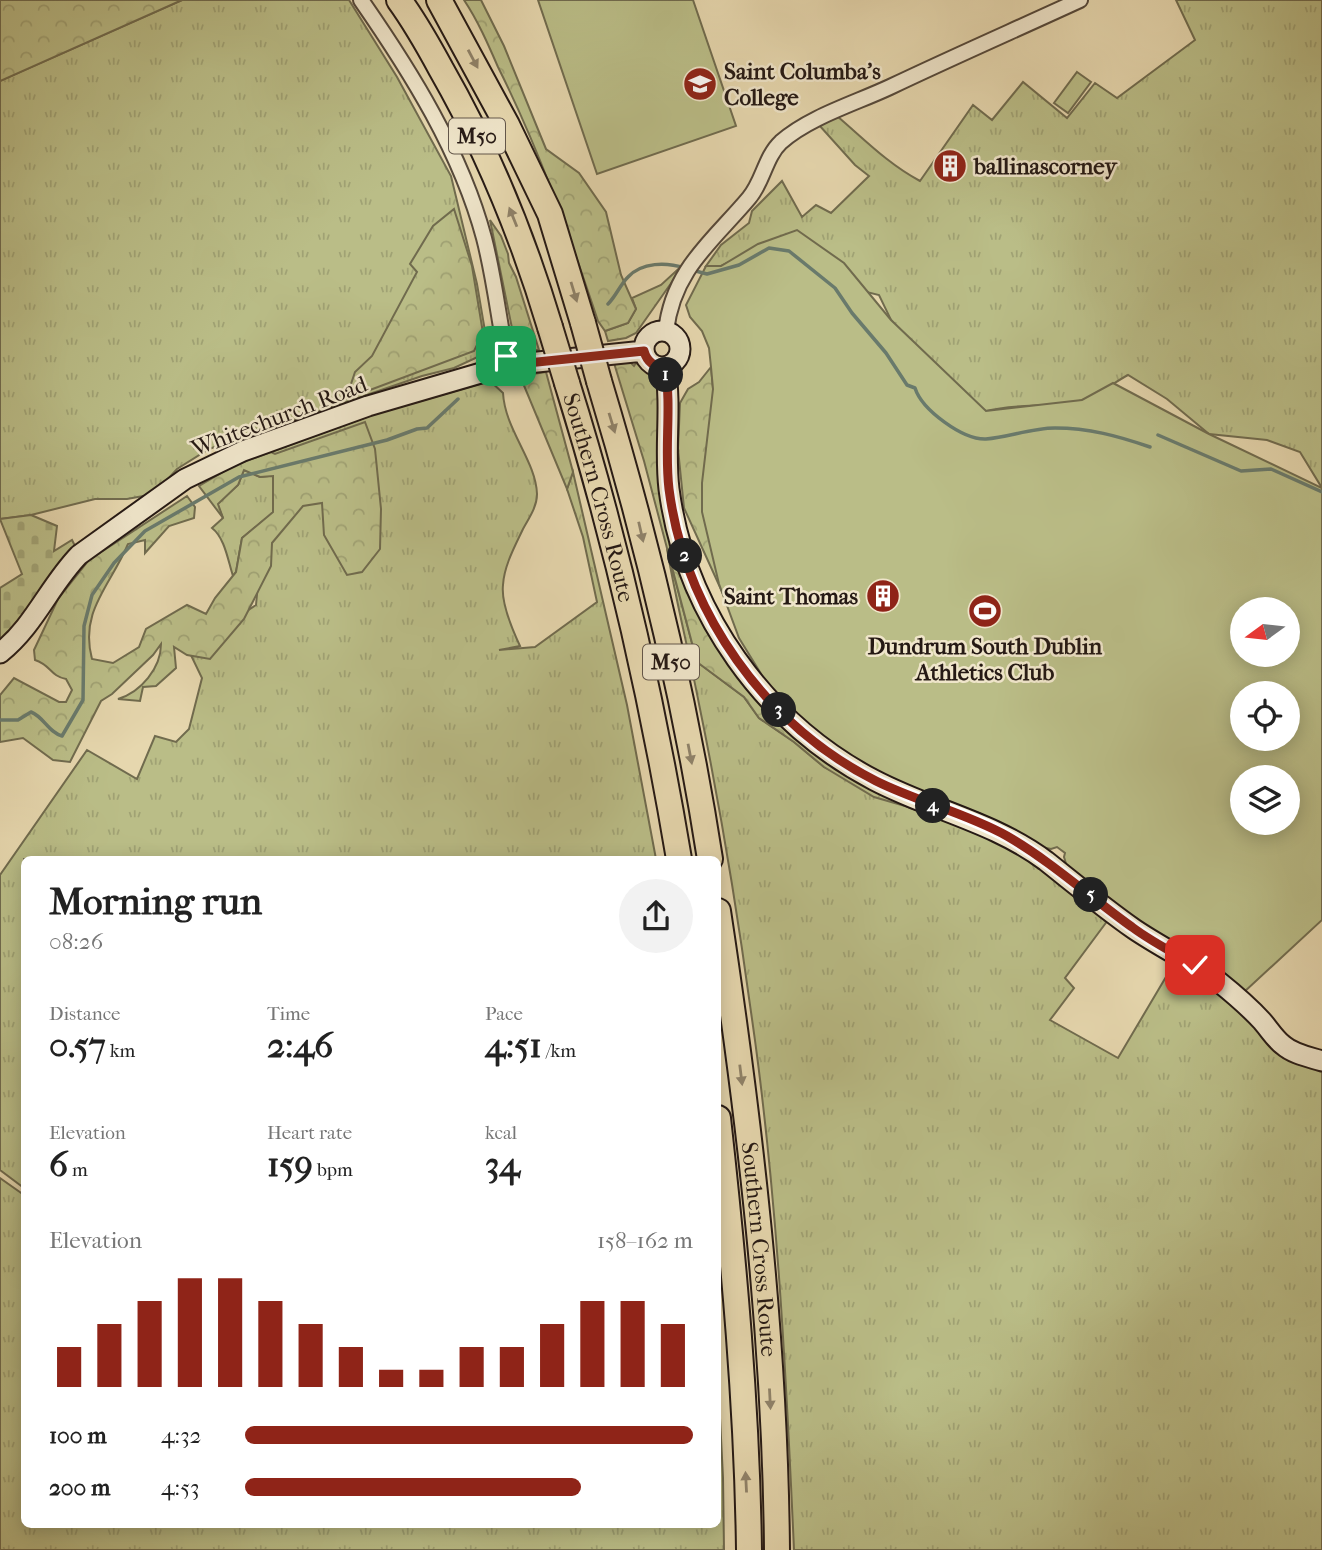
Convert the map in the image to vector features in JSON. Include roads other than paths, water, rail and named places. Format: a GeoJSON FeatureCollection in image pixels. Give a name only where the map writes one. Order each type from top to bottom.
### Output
{"type":"FeatureCollection","features":[{"type":"Feature","properties":{"kind":"highway","name":"Southern Cross Route"},"geometry":{"type":"LineString","coordinates":[[399,0],[413,19],[459,100],[488,160],[513,217],[550,327],[596,474],[639,650],[678,856]]}},
{"type":"Feature","properties":{"kind":"highway","name":"Southern Cross Route"},"geometry":{"type":"LineString","coordinates":[[439,0],[507,125],[550,214],[625,466],[682,712],[709,856]]}},
{"type":"Feature","properties":{"kind":"highway","name":"Southern Cross Route"},"geometry":{"type":"LineString","coordinates":[[721,932],[743,1085],[758,1229],[769,1366],[777,1550]]}},
{"type":"Feature","properties":{"kind":"highway","name":"Southern Cross Route"},"geometry":{"type":"LineString","coordinates":[[721,1146],[741,1378],[749,1550]]}},
{"type":"Feature","properties":{"kind":"street"},"geometry":{"type":"LineString","coordinates":[[361,0],[413,80],[465,183],[484,239],[508,365]]}},
{"type":"Feature","properties":{"kind":"street"},"geometry":{"type":"LineString","coordinates":[[666,331],[671,306],[691,265],[713,235],[750,197],[775,148],[790,135],[913,75],[1080,0]]}},
{"type":"Feature","properties":{"kind":"street"},"geometry":{"type":"LineString","coordinates":[[666,331],[677,338],[681,349],[676,361],[665,367],[654,365],[644,351],[644,345],[650,335],[666,331]]}},
{"type":"Feature","properties":{"kind":"street","name":"Whitechurch Road"},"geometry":{"type":"LineString","coordinates":[[0,653],[19,638],[66,568],[79,555],[185,479],[243,451],[368,406],[508,365],[644,351]]}},
{"type":"Feature","properties":{"kind":"street"},"geometry":{"type":"LineString","coordinates":[[665,367],[668,390],[666,449],[669,489],[687,561],[722,637],[746,673],[778,710],[804,735],[874,780],[926,804],[981,823],[1036,854],[1132,928],[1195,965],[1221,984],[1283,1045],[1293,1052],[1322,1061]]}},
{"type":"Feature","properties":{"kind":"waterway"},"geometry":{"type":"LineString","coordinates":[[692,270],[707,274],[739,265],[769,248],[789,251],[835,288],[886,353],[907,385],[915,388],[934,414],[966,435],[986,439],[1038,429],[1068,428],[1103,433],[1150,447]]}},
{"type":"Feature","properties":{"kind":"waterway"},"geometry":{"type":"LineString","coordinates":[[608,304],[625,280],[640,268],[662,264],[685,268]]}},
{"type":"Feature","properties":{"kind":"waterway"},"geometry":{"type":"LineString","coordinates":[[0,720],[18,720],[31,712],[62,736],[83,700],[84,626],[92,595],[114,563],[145,531],[239,477],[427,428],[458,399]]}},
{"type":"Feature","properties":{"kind":"waterway"},"geometry":{"type":"LineString","coordinates":[[1158,435],[1241,471],[1271,469],[1322,492]]}},
{"type":"Feature","properties":{"kind":"place","name":"Saint Columba's College"},"geometry":{"type":"Point","coordinates":[700,84]}},
{"type":"Feature","properties":{"kind":"place","name":"ballinascorney"},"geometry":{"type":"Point","coordinates":[950,166]}},
{"type":"Feature","properties":{"kind":"place","name":"Saint Thomas"},"geometry":{"type":"Point","coordinates":[883,596]}},
{"type":"Feature","properties":{"kind":"place","name":"Dundrum South Dublin Athletics Club"},"geometry":{"type":"Point","coordinates":[985,611]}}]}
